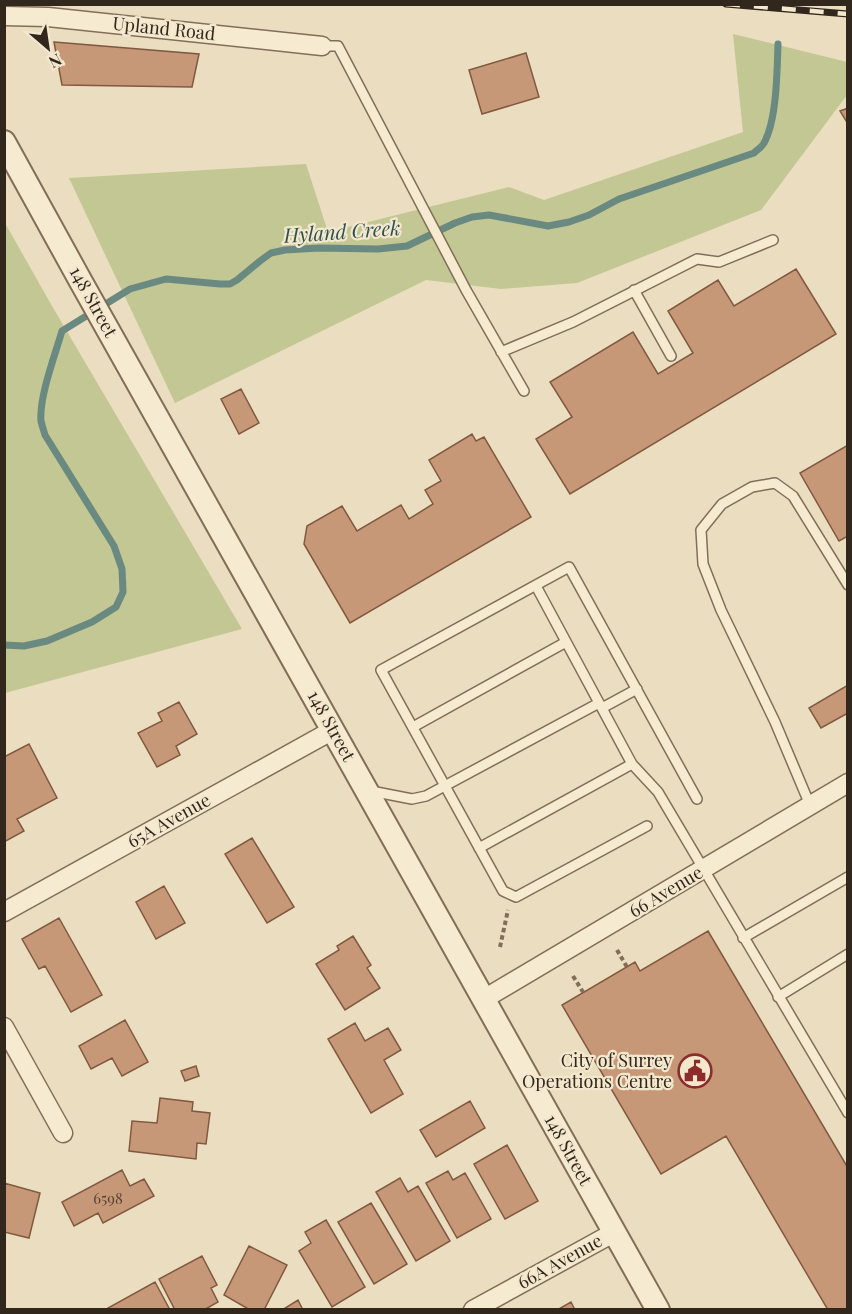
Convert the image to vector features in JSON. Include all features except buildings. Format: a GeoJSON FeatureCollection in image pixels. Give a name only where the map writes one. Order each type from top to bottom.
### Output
{"type":"FeatureCollection","features":[{"type":"Feature","properties":{"kind":"street","name":"Upland Road"},"geometry":{"type":"LineString","coordinates":[[4,16],[48,17],[322,46]]}},
{"type":"Feature","properties":{"kind":"street","name":"148 Street"},"geometry":{"type":"LineString","coordinates":[[4,142],[658,1310]]}},
{"type":"Feature","properties":{"kind":"street","name":"65A Avenue"},"geometry":{"type":"LineString","coordinates":[[4,912],[333,730]]}},
{"type":"Feature","properties":{"kind":"street","name":"66 Avenue"},"geometry":{"type":"LineString","coordinates":[[484,999],[848,783]]}},
{"type":"Feature","properties":{"kind":"street"},"geometry":{"type":"LineString","coordinates":[[4,1027],[63,1133]]}},
{"type":"Feature","properties":{"kind":"street","name":"66A Avenue"},"geometry":{"type":"LineString","coordinates":[[473,1310],[615,1232]]}},
{"type":"Feature","properties":{"kind":"lane"},"geometry":{"type":"LineString","coordinates":[[322,46],[338,46],[466,290],[524,391]]}},
{"type":"Feature","properties":{"kind":"lane"},"geometry":{"type":"LineString","coordinates":[[501,352],[573,322],[696,258],[719,262],[773,240]]}},
{"type":"Feature","properties":{"kind":"lane"},"geometry":{"type":"LineString","coordinates":[[634,290],[671,356]]}},
{"type":"Feature","properties":{"kind":"lane"},"geometry":{"type":"LineString","coordinates":[[810,805],[775,722],[721,610],[703,564],[701,530],[722,504],[752,487],[775,483],[793,496],[848,585]]}},
{"type":"Feature","properties":{"kind":"lane"},"geometry":{"type":"LineString","coordinates":[[647,826],[516,897],[503,891],[381,670],[569,567],[698,799]]}},
{"type":"Feature","properties":{"kind":"lane"},"geometry":{"type":"LineString","coordinates":[[536,586],[632,764],[658,792],[848,1113]]}},
{"type":"Feature","properties":{"kind":"lane"},"geometry":{"type":"LineString","coordinates":[[413,727],[566,642]]}},
{"type":"Feature","properties":{"kind":"lane"},"geometry":{"type":"LineString","coordinates":[[366,790],[412,799],[426,796],[600,705],[637,690]]}},
{"type":"Feature","properties":{"kind":"lane"},"geometry":{"type":"LineString","coordinates":[[479,848],[632,764]]}},
{"type":"Feature","properties":{"kind":"lane"},"geometry":{"type":"LineString","coordinates":[[743,938],[848,877]]}},
{"type":"Feature","properties":{"kind":"lane"},"geometry":{"type":"LineString","coordinates":[[778,997],[848,954]]}},
{"type":"Feature","properties":{"kind":"path"},"geometry":{"type":"LineString","coordinates":[[500,947],[512,895]]}},
{"type":"Feature","properties":{"kind":"path"},"geometry":{"type":"LineString","coordinates":[[617,950],[627,967]]}},
{"type":"Feature","properties":{"kind":"path"},"geometry":{"type":"LineString","coordinates":[[573,976],[583,992]]}},
{"type":"Feature","properties":{"kind":"green space"},"geometry":{"type":"Polygon","coordinates":[[[733,34],[847,62],[847,95],[761,210],[577,283],[501,289],[426,280],[175,403],[69,178],[306,164],[328,232],[509,187],[544,200],[743,132],[733,34]]]}},
{"type":"Feature","properties":{"kind":"green space"},"geometry":{"type":"Polygon","coordinates":[[[5,223],[52,306],[242,629],[5,693],[5,223]]]}},
{"type":"Feature","properties":{"kind":"waterway","name":"Hyland Creek"},"geometry":{"type":"LineString","coordinates":[[4,645],[24,646],[47,641],[92,622],[116,607],[123,592],[122,569],[114,546],[45,435],[41,423],[45,388],[62,331],[130,289],[166,279],[230,284],[271,253],[319,248],[378,249],[407,246],[472,217],[489,215],[548,226],[569,222],[589,215],[619,199],[754,153],[764,143],[772,122],[776,95],[778,44]]}},
{"type":"Feature","properties":{"kind":"railway"},"geometry":{"type":"LineString","coordinates":[[726,4],[848,14]]}},
{"type":"Feature","properties":{"kind":"place","name":"City of Surrey Operations Centre"},"geometry":{"type":"Point","coordinates":[695,1071]}}]}
